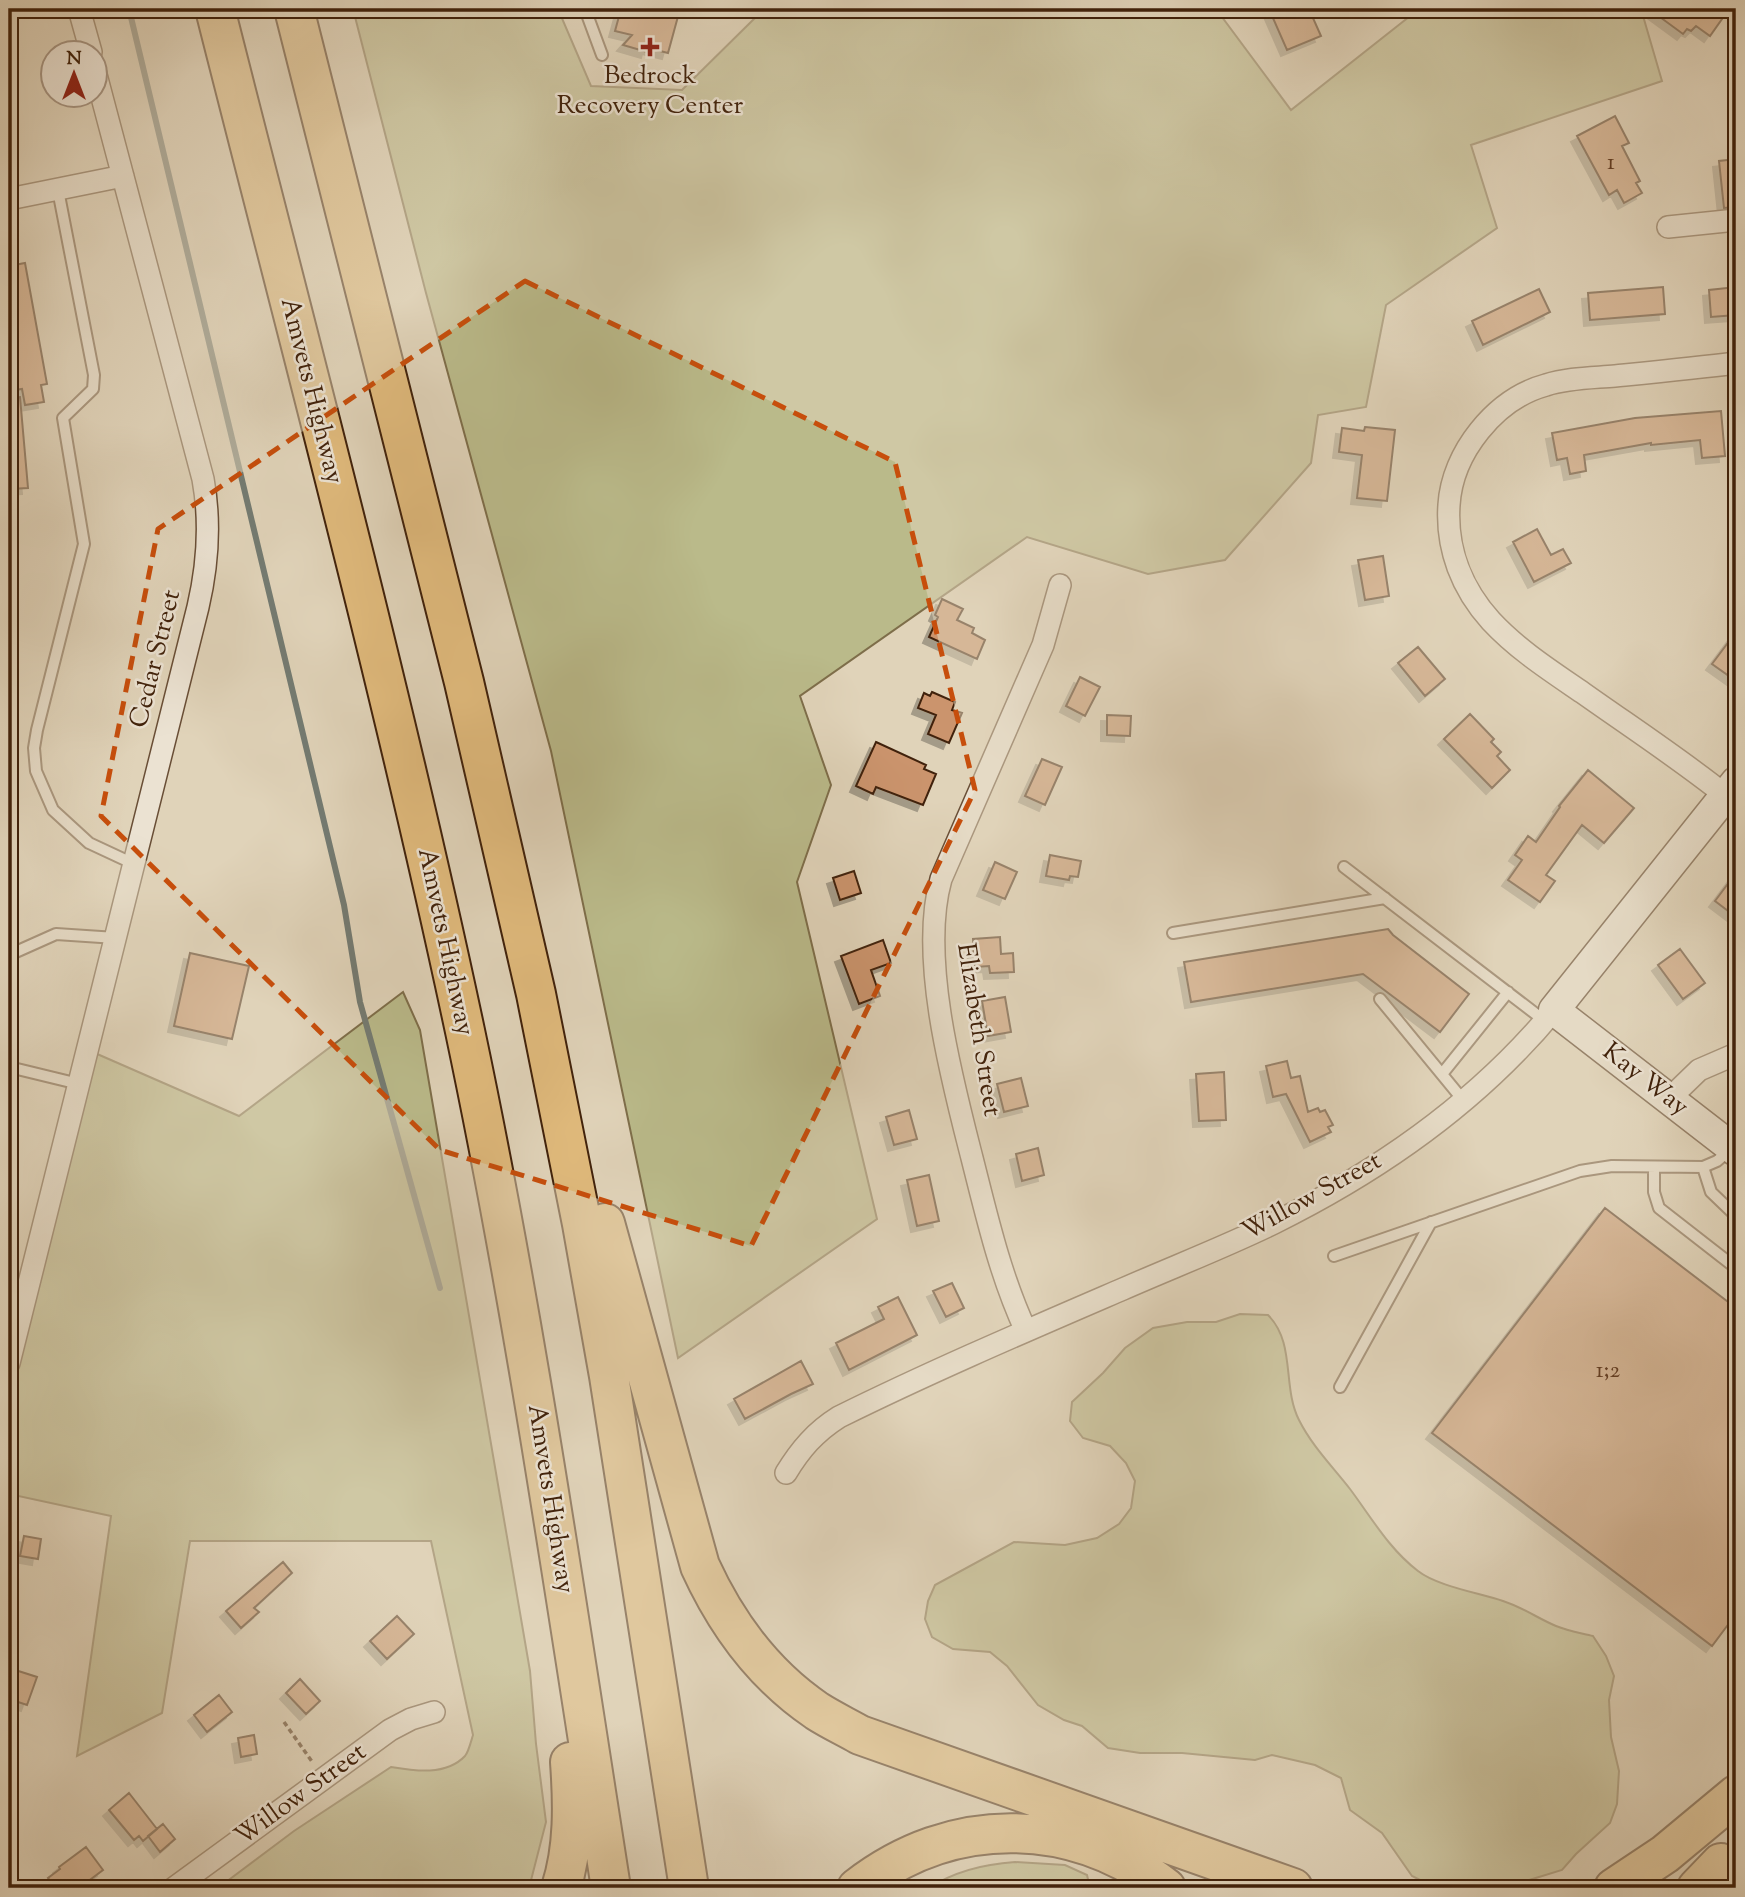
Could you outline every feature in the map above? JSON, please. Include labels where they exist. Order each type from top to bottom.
[{"type":"highway","name":"Amvets Highway","points":[[215,9],[422,838],[496,1181],[542,1449],[611,1888]]},
{"type":"highway","points":[[294,9],[464,682],[516,901],[598,1312],[689,1888]]},
{"type":"highway","points":[[516,901],[689,1532],[710,1587],[733,1628],[765,1667],[791,1691],[817,1711],[860,1735],[1293,1888]]},
{"type":"highway","points":[[542,1449],[571,1768],[570,1847],[561,1888]]},
{"type":"highway","points":[[1614,1888],[1658,1860],[1736,1795]]},
{"type":"highway","points":[[857,1888],[875,1874],[908,1856],[943,1843],[976,1835],[1027,1832],[1093,1846],[1127,1862],[1166,1888]]},
{"type":"street","points":[[79,9],[87,38]]},
{"type":"street","name":"Cedar Street","points":[[9,1363],[202,592],[208,544],[208,510],[203,480],[105,108]]},
{"type":"street","points":[[9,199],[123,176]]},
{"type":"street","points":[[1668,227],[1736,220]]},
{"type":"street","points":[[1731,788],[1699,774],[1533,659],[1493,622],[1471,597],[1458,570],[1450,544],[1448,516],[1451,486],[1461,457],[1488,422],[1521,395],[1558,382],[1736,363]]},
{"type":"street","name":"Elizabeth Street","points":[[1026,1331],[1000,1269],[956,1093],[938,990],[934,913],[945,867],[1043,645],[1060,584]]},
{"type":"street","name":"Willow Street","points":[[786,1473],[815,1434],[839,1417],[1026,1331],[1252,1233],[1304,1207],[1378,1163],[1502,1068],[1549,1015],[1731,788]]},
{"type":"street","name":"Kay Way","points":[[1549,1015],[1669,1099],[1734,1149]]},
{"type":"street","points":[[1669,1099],[1699,1070],[1736,1054]]},
{"type":"street","name":"Willow Street","points":[[174,1888],[401,1724],[434,1712]]},
{"type":"street","points":[[1646,1888],[1736,1801]]},
{"type":"lane","points":[[585,9],[602,55]]},
{"type":"lane","points":[[58,190],[94,375],[93,389],[63,418],[84,544],[37,730],[34,748],[36,771],[53,810],[89,843],[134,864]]},
{"type":"lane","points":[[1344,867],[1508,992],[1549,1015]]},
{"type":"lane","points":[[1173,933],[1385,898]]},
{"type":"lane","points":[[9,954],[56,934],[116,938]]},
{"type":"lane","points":[[1442,1074],[1508,992]]},
{"type":"lane","points":[[1380,999],[1463,1100]]},
{"type":"lane","points":[[9,1084],[11,1067],[79,1084]]},
{"type":"lane","points":[[1334,1256],[1580,1171],[1612,1166],[1703,1167],[1734,1149]]},
{"type":"lane","points":[[1654,1167],[1654,1192],[1659,1208],[1736,1268]]},
{"type":"lane","points":[[1703,1167],[1711,1192],[1736,1216]]},
{"type":"lane","points":[[1340,1387],[1432,1222]]},
{"type":"path","points":[[284,1722],[324,1779]]},
{"type":"highlighted area","points":[[525,281],[895,462],[975,790],[751,1246],[440,1150],[101,816],[158,529]]},
{"type":"green space","points":[[353,9],[558,9],[591,86],[682,90],[764,9],[1216,9],[1291,110],[1419,9],[1641,9],[1662,81],[1471,145],[1497,228],[1386,305],[1366,407],[1318,415],[1311,463],[1225,560],[1148,574],[1027,537],[800,696],[831,785],[797,882],[877,1219],[678,1358],[551,751],[426,293]]},
{"type":"green space","points":[[403,992],[420,1030],[530,1671],[546,1822],[529,1888],[218,1888],[294,1831],[391,1767],[420,1771],[440,1769],[449,1767],[465,1756],[473,1735],[431,1541],[190,1541],[162,1713],[77,1756],[111,1516],[9,1494],[9,1283],[35,1263],[88,1050],[239,1116]]},
{"type":"green space","points":[[1240,1314],[1268,1315],[1277,1326],[1286,1352],[1291,1394],[1299,1420],[1316,1447],[1398,1553],[1418,1571],[1436,1581],[1503,1601],[1556,1626],[1593,1636],[1606,1656],[1614,1676],[1609,1700],[1611,1737],[1619,1771],[1617,1804],[1610,1823],[1562,1870],[1513,1885],[1436,1888],[1412,1876],[1382,1833],[1350,1810],[1341,1778],[1315,1765],[1272,1755],[1255,1760],[1182,1753],[1140,1753],[1108,1748],[1082,1726],[1064,1720],[1038,1705],[1007,1666],[990,1652],[953,1649],[932,1637],[925,1619],[928,1601],[935,1585],[1014,1542],[1065,1545],[1097,1538],[1119,1524],[1131,1508],[1135,1481],[1126,1463],[1110,1446],[1083,1438],[1070,1421],[1072,1402],[1125,1348],[1153,1328],[1187,1322],[1216,1322]]},
{"type":"green space","points":[[1015,1862],[1065,1865],[1087,1875],[1090,1888],[929,1888],[970,1869]]},
{"type":"building","points":[[621,9],[680,9],[668,53],[648,48],[647,52],[623,45],[632,35],[615,31]]},
{"type":"building","points":[[1269,9],[1309,9],[1321,36],[1287,50]]},
{"type":"building","points":[[1649,9],[1729,9],[1710,36],[1696,26],[1691,31],[1687,29],[1683,34]]},
{"type":"building","points":[[1615,116],[1629,143],[1622,146],[1640,181],[1636,183],[1642,193],[1624,203],[1617,190],[1609,195],[1577,136]]},
{"type":"building","points":[[1736,159],[1736,207],[1724,208],[1719,161]]},
{"type":"building","points":[[25,263],[47,384],[41,385],[44,402],[25,405],[22,389],[9,391],[9,266]]},
{"type":"building","points":[[1663,287],[1665,314],[1590,320],[1588,293]]},
{"type":"building","points":[[1736,287],[1736,315],[1711,317],[1709,290]]},
{"type":"building","points":[[1539,289],[1550,312],[1483,345],[1472,321]]},
{"type":"building","points":[[20,397],[28,488],[10,489],[9,398]]},
{"type":"building","points":[[1721,411],[1725,456],[1702,458],[1700,440],[1651,443],[1584,455],[1586,471],[1570,474],[1567,458],[1557,460],[1552,433],[1635,418]]},
{"type":"building","points":[[1365,427],[1395,430],[1387,501],[1357,498],[1362,455],[1339,452],[1342,428],[1364,431]]},
{"type":"building","points":[[1537,529],[1551,555],[1563,549],[1571,563],[1534,582],[1513,542]]},
{"type":"building","points":[[1383,556],[1389,596],[1365,600],[1358,560]]},
{"type":"building","points":[[942,599],[963,609],[957,620],[974,628],[972,633],[985,640],[977,659],[929,637]]},
{"type":"building","points":[[1736,632],[1736,681],[1712,664]]},
{"type":"building","points":[[1418,647],[1445,679],[1425,696],[1398,663]]},
{"type":"building","points":[[1080,677],[1100,687],[1085,716],[1066,706]]},
{"type":"building","points":[[932,692],[955,702],[952,710],[962,713],[949,743],[928,734],[936,715],[918,708],[924,693],[930,696]]},
{"type":"building","points":[[1470,714],[1494,739],[1491,742],[1501,752],[1497,756],[1510,770],[1492,788],[1444,739]]},
{"type":"building","points":[[1107,715],[1131,716],[1130,736],[1107,735]]},
{"type":"building","points":[[876,742],[926,765],[924,769],[936,774],[923,805],[876,787],[873,794],[856,786]]},
{"type":"building","points":[[1042,759],[1062,767],[1045,805],[1025,796]]},
{"type":"building","points":[[1588,770],[1634,808],[1604,843],[1582,825],[1546,875],[1555,881],[1540,902],[1508,880],[1522,860],[1515,855],[1528,836],[1536,842],[1559,806]]},
{"type":"building","points":[[1050,855],[1081,861],[1078,877],[1070,876],[1069,880],[1046,876]]},
{"type":"building","points":[[995,862],[1017,872],[1005,899],[983,890]]},
{"type":"building","points":[[854,871],[861,893],[840,900],[833,878]]},
{"type":"building","points":[[1736,873],[1736,917],[1715,901]]},
{"type":"building","points":[[1388,929],[1469,994],[1440,1032],[1363,974],[1191,1002],[1184,962]]},
{"type":"building","points":[[1000,937],[1001,954],[1013,953],[1014,972],[990,973],[989,966],[975,967],[973,939]]},
{"type":"building","points":[[883,940],[891,963],[871,970],[880,996],[859,1004],[841,956]]},
{"type":"building","points":[[1680,949],[1705,983],[1683,999],[1658,965]]},
{"type":"building","points":[[190,953],[249,966],[232,1039],[174,1026]]},
{"type":"building","points":[[1005,997],[1011,1032],[988,1036],[982,1001]]},
{"type":"building","points":[[1287,1061],[1291,1078],[1300,1076],[1308,1112],[1318,1108],[1320,1112],[1325,1110],[1333,1125],[1328,1127],[1331,1132],[1310,1142],[1286,1094],[1273,1097],[1266,1066]]},
{"type":"building","points":[[1224,1072],[1226,1120],[1199,1121],[1196,1074]]},
{"type":"building","points":[[1021,1078],[1028,1106],[1004,1112],[997,1084]]},
{"type":"building","points":[[909,1110],[917,1139],[894,1145],[886,1117]]},
{"type":"building","points":[[1038,1148],[1044,1175],[1022,1181],[1016,1154]]},
{"type":"building","points":[[929,1175],[939,1221],[917,1226],[907,1180]]},
{"type":"building","points":[[1605,1208],[1736,1308],[1736,1614],[1712,1646],[1432,1433]]},
{"type":"building","points":[[952,1283],[964,1308],[946,1317],[933,1291]]},
{"type":"building","points":[[898,1297],[917,1335],[849,1370],[836,1343],[884,1319],[878,1307]]},
{"type":"building","points":[[801,1361],[813,1384],[745,1419],[734,1399]]},
{"type":"building","points":[[24,1536],[41,1539],[38,1559],[20,1556]]},
{"type":"building","points":[[283,1562],[292,1573],[254,1608],[259,1612],[241,1628],[226,1611]]},
{"type":"building","points":[[397,1616],[414,1634],[387,1659],[370,1641]]},
{"type":"building","points":[[9,1668],[37,1677],[27,1705],[9,1699]]},
{"type":"building","points":[[300,1679],[320,1701],[306,1714],[286,1693]]},
{"type":"building","points":[[219,1695],[232,1712],[207,1732],[194,1715]]},
{"type":"building","points":[[254,1735],[257,1754],[241,1757],[238,1738]]},
{"type":"building","points":[[129,1793],[157,1829],[143,1841],[139,1836],[134,1840],[109,1810]]},
{"type":"building","points":[[163,1824],[175,1839],[160,1852],[148,1836]]},
{"type":"building","points":[[86,1847],[103,1870],[79,1888],[56,1888],[48,1878]]},
{"type":"waterway","points":[[129,9],[344,905],[360,1002],[440,1288]]},
{"type":"place","name":"Bedrock Recovery Center","points":[[650,47]]}]
